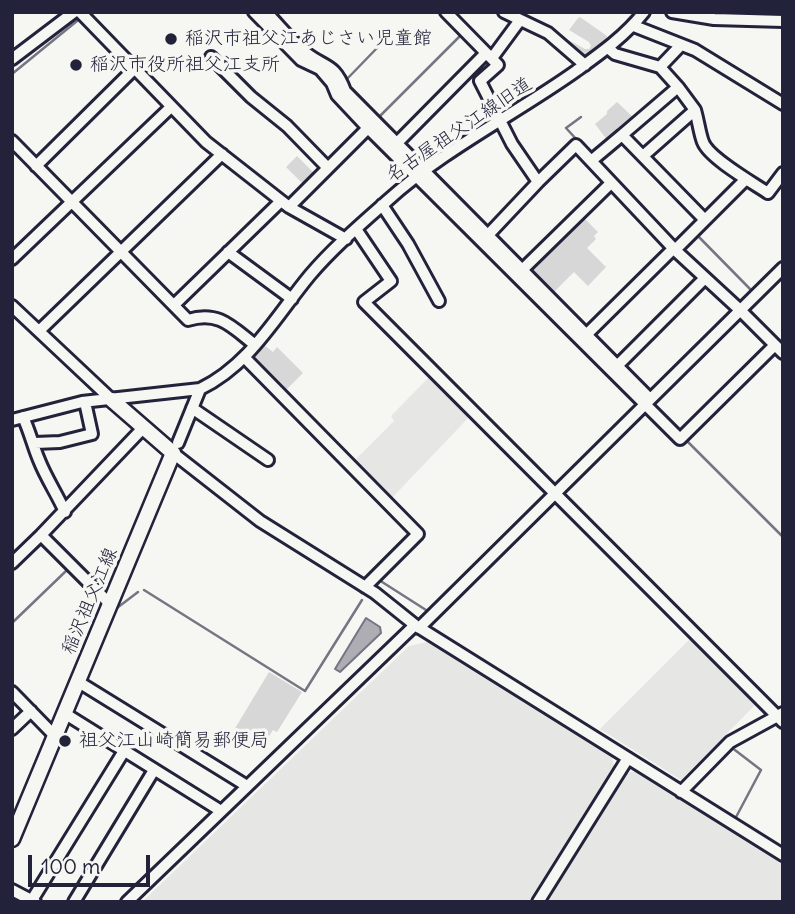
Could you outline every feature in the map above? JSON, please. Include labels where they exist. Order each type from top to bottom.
[{"type":"main road","points":[[112,400],[175,448]]},
{"type":"main road","name":"稲沢祖父江線","points":[[12,839],[175,448]]},
{"type":"street","points":[[12,60],[74,12]]},
{"type":"street","points":[[80,12],[206,142],[285,204],[346,239]]},
{"type":"street","points":[[254,12],[301,60],[320,69],[332,83],[337,96],[368,128],[488,235],[519,272]]},
{"type":"street","points":[[265,12],[307,54],[329,65],[345,91],[397,143],[420,174],[647,401]]},
{"type":"street","points":[[446,12],[498,65],[480,81],[500,122],[538,182]]},
{"type":"street","points":[[504,12],[548,33],[585,65]]},
{"type":"street","name":"名古屋祖父江線旧道","points":[[18,419],[85,402],[200,389],[223,376],[255,345],[310,275],[382,205],[420,174],[585,65],[634,26],[644,12]]},
{"type":"street","points":[[672,12],[714,19],[783,22]]},
{"type":"street","points":[[397,143],[489,56],[520,20]]},
{"type":"street","points":[[634,26],[708,57],[783,104]]},
{"type":"street","points":[[660,67],[681,45]]},
{"type":"street","points":[[608,48],[615,54],[660,67],[695,110],[703,142],[711,152],[746,179],[768,193],[783,173]]},
{"type":"street","points":[[211,57],[251,97],[287,125],[328,168]]},
{"type":"street","points":[[36,166],[134,69]]},
{"type":"street","points":[[591,161],[678,87]]},
{"type":"street","points":[[12,259],[171,107]]},
{"type":"street","points":[[643,156],[695,110]]},
{"type":"street","points":[[174,305],[228,252],[328,168],[368,128]]},
{"type":"street","points":[[622,135],[704,219]]},
{"type":"street","points":[[12,141],[188,320],[200,316],[218,318],[255,345]]},
{"type":"street","points":[[488,235],[576,145],[674,249],[780,349],[680,439],[617,366],[584,338]]},
{"type":"street","points":[[39,331],[222,154]]},
{"type":"street","points":[[584,338],[746,179]]},
{"type":"street","points":[[519,272],[611,183]]},
{"type":"street","points":[[382,205],[408,244],[439,301]]},
{"type":"street","points":[[356,229],[391,281],[365,302],[781,718],[730,742],[681,792]]},
{"type":"street","points":[[228,252],[292,299]]},
{"type":"street","points":[[127,902],[555,493],[783,268]]},
{"type":"street","points":[[617,366],[705,278]]},
{"type":"street","points":[[12,306],[112,400]]},
{"type":"street","points":[[244,357],[418,534],[365,587]]},
{"type":"street","points":[[200,389],[175,448],[260,521],[365,587],[417,626],[783,855]]},
{"type":"street","points":[[35,443],[60,443],[92,434],[85,402]]},
{"type":"street","points":[[192,408],[268,460]]},
{"type":"street","points":[[18,419],[35,443],[40,464],[55,488],[65,512]]},
{"type":"street","points":[[12,564],[144,427]]},
{"type":"street","points":[[41,535],[110,604]]},
{"type":"street","points":[[78,681],[247,786]]},
{"type":"street","points":[[12,692],[54,735]]},
{"type":"street","points":[[12,729],[31,711]]},
{"type":"street","points":[[64,713],[221,811]]},
{"type":"street","points":[[12,890],[34,901],[124,751]]},
{"type":"street","points":[[538,902],[628,758]]},
{"type":"street","points":[[74,902],[154,770]]},
{"type":"shaded area","points":[[524,18],[585,49],[591,46],[589,42],[569,30],[578,18],[607,36],[603,45],[584,59]]},
{"type":"shaded area","points":[[617,102],[634,118],[608,141],[595,124]]},
{"type":"shaded area","points":[[297,156],[317,176],[306,187],[286,167]]},
{"type":"shaded area","points":[[581,215],[598,232],[594,236],[596,239],[587,248],[606,267],[588,286],[574,272],[551,295],[525,269]]},
{"type":"shaded area","points":[[264,345],[273,352],[277,347],[303,373],[283,393],[253,359]]},
{"type":"shaded area","points":[[432,374],[472,414],[389,501],[351,464],[394,421],[391,416]]},
{"type":"shaded area","points":[[366,618],[380,627],[381,633],[340,672],[335,669]]},
{"type":"shaded area","points":[[692,637],[757,703],[681,780],[600,729]]},
{"type":"shaded area","points":[[432,641],[611,754],[614,766],[528,902],[142,902],[409,646]]},
{"type":"shaded area","points":[[269,672],[302,692],[277,732],[273,730],[262,747],[234,730]]},
{"type":"shaded area","points":[[638,771],[783,861],[783,902],[546,902],[627,773]]},
{"type":"waterway","points":[[12,74],[77,21]]},
{"type":"waterway","points":[[378,118],[462,34]]},
{"type":"waterway","points":[[346,80],[378,47]]},
{"type":"waterway","points":[[578,141],[566,128],[581,117]]},
{"type":"waterway","points":[[695,233],[752,291]]},
{"type":"waterway","points":[[684,438],[783,537]]},
{"type":"waterway","points":[[12,623],[66,571]]},
{"type":"waterway","points":[[379,580],[426,610]]},
{"type":"waterway","points":[[144,590],[305,691],[362,600]]},
{"type":"waterway","points":[[113,611],[138,592]]},
{"type":"waterway","points":[[429,627],[656,769]]},
{"type":"waterway","points":[[673,779],[681,784],[724,740],[725,742]]},
{"type":"waterway","points":[[731,747],[761,770],[735,819]]},
{"type":"place","name":"稲沢市祖父江あじさい児童館","points":[[171,39]]},
{"type":"place","name":"稲沢市役所祖父江支所","points":[[76,65]]},
{"type":"place","name":"祖父江山崎簡易郵便局","points":[[65,741]]}]
